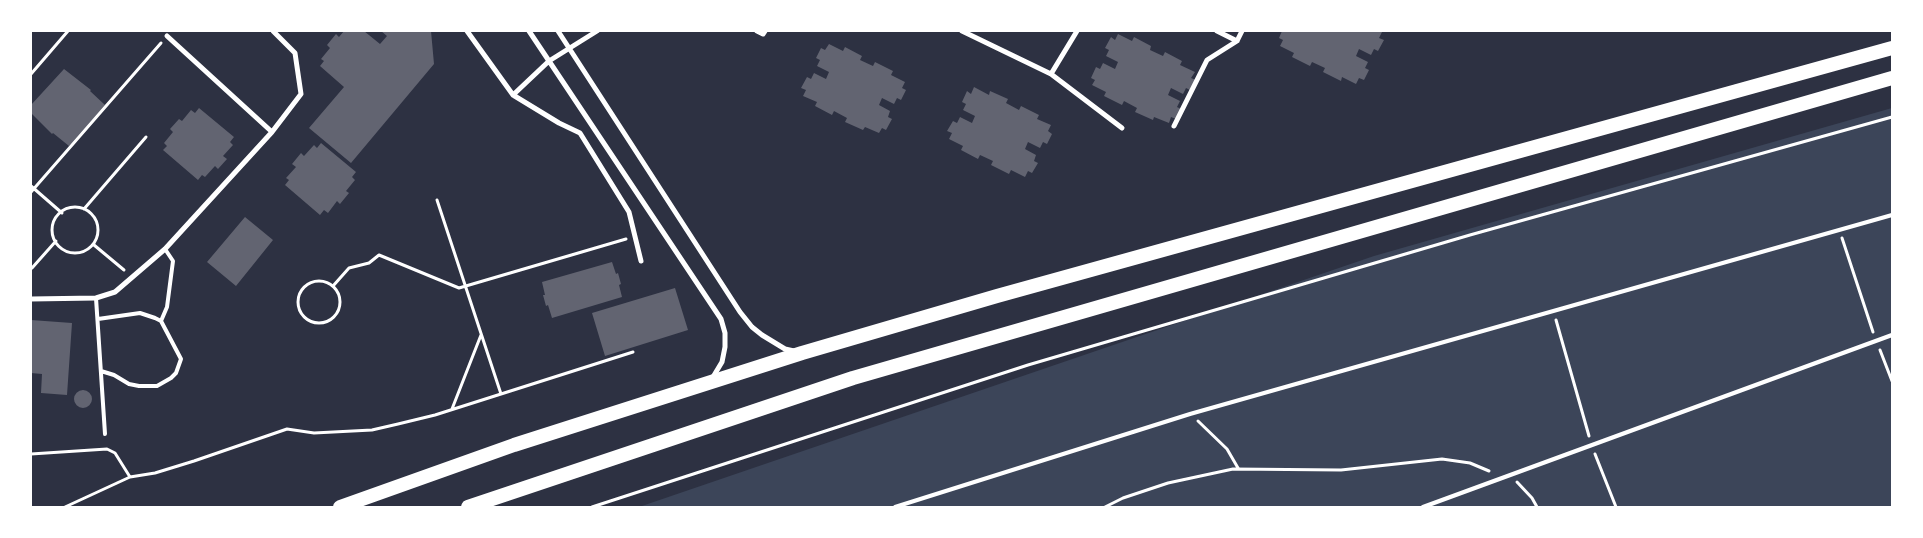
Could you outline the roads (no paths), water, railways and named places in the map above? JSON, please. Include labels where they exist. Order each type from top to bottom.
[{"type":"highway","points":[[340,507],[514,445],[802,353],[997,296],[1892,48]]},
{"type":"highway","points":[[468,507],[853,378],[1892,78]]},
{"type":"street","points":[[31,299],[96,298],[115,292],[164,249],[272,132],[301,94],[295,53],[273,31]]},
{"type":"street","points":[[467,31],[513,95],[559,123],[580,133],[629,212],[641,262]]},
{"type":"street","points":[[530,31],[721,320],[725,333],[725,347],[722,362],[710,382]]},
{"type":"street","points":[[558,31],[752,327],[785,349],[802,353]]},
{"type":"street","points":[[513,95],[549,61],[597,31]]},
{"type":"street","points":[[757,31],[763,34],[765,31]]},
{"type":"street","points":[[962,31],[1050,74],[1122,128]]},
{"type":"street","points":[[1050,74],[1077,31]]},
{"type":"street","points":[[1217,31],[1237,41]]},
{"type":"street","points":[[1174,126],[1207,60],[1237,41],[1242,31]]},
{"type":"street","points":[[167,36],[272,132]]},
{"type":"street","points":[[1423,507],[1892,336]]},
{"type":"lane","points":[[895,507],[1190,414],[1892,216]]},
{"type":"lane","points":[[161,321],[168,307],[173,260],[164,249]]},
{"type":"lane","points":[[96,298],[105,434]]},
{"type":"lane","points":[[98,319],[140,313],[149,315],[161,321],[181,359],[172,378],[157,386],[129,384],[114,375],[101,371]]}]
